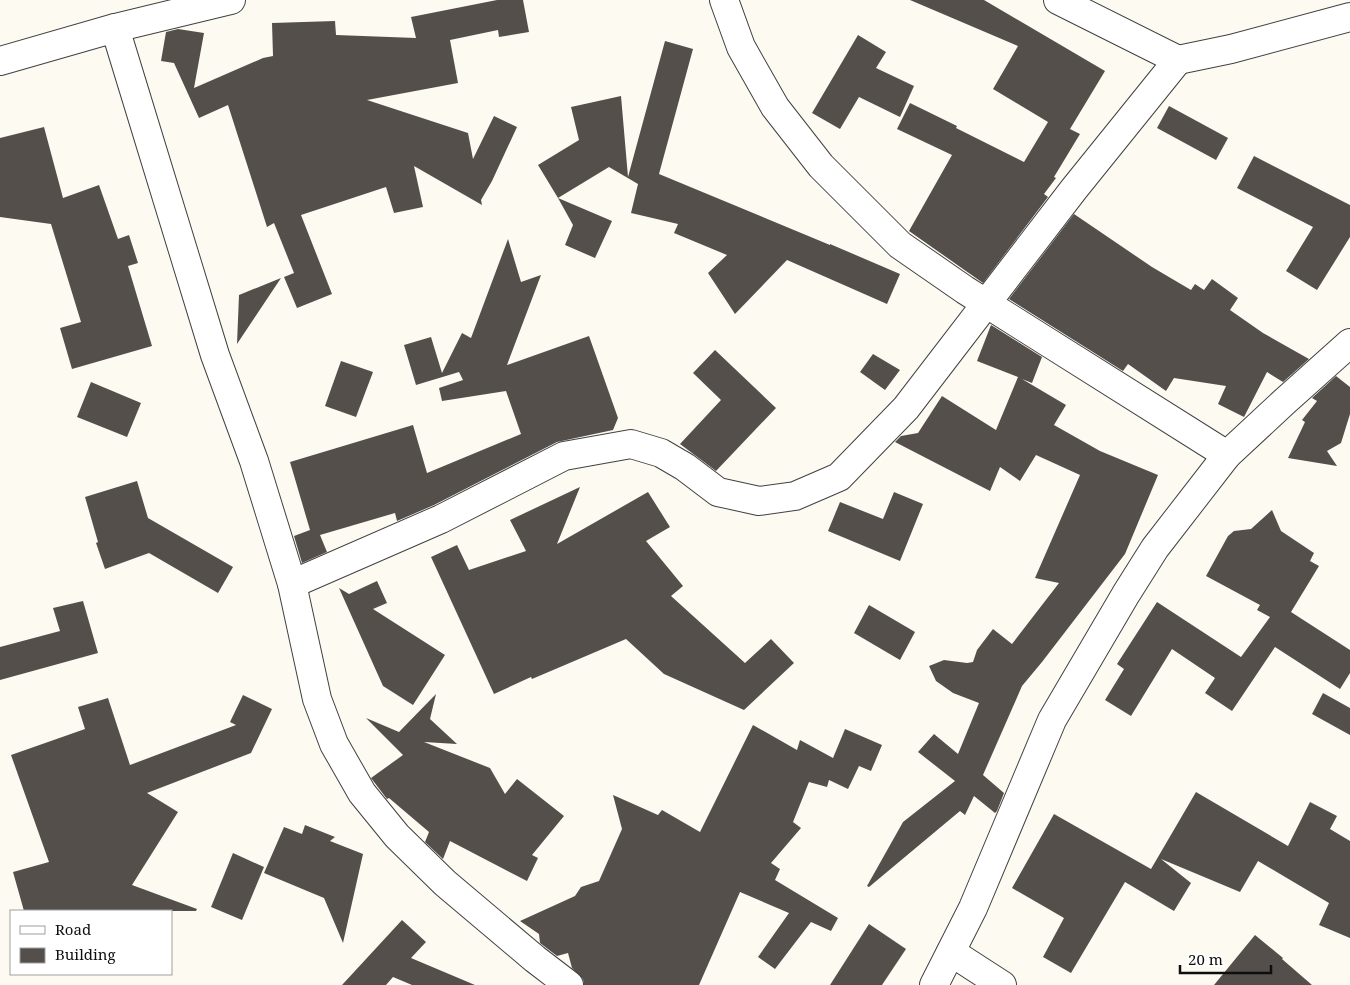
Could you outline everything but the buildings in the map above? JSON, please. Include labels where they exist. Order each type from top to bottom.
[{"type":"street","points":[[0,61],[115,28],[231,0]]},
{"type":"street","points":[[724,0],[741,47],[775,107],[821,166],[900,245],[986,304],[1227,455]]},
{"type":"street","points":[[1058,0],[1178,60],[1231,49],[1350,17]]},
{"type":"street","points":[[115,28],[215,355],[254,461],[292,584],[317,699],[334,744],[362,794],[397,836],[445,884],[569,985]]},
{"type":"street","points":[[292,584],[441,519],[564,456],[631,444],[661,453],[685,467],[718,492],[759,502],[795,496],[839,477],[906,408],[1074,189],[1178,60]]},
{"type":"street","points":[[934,985],[973,908],[1052,720],[1155,548],[1227,455],[1350,343]]},
{"type":"street","points":[[951,952],[1002,985]]}]
